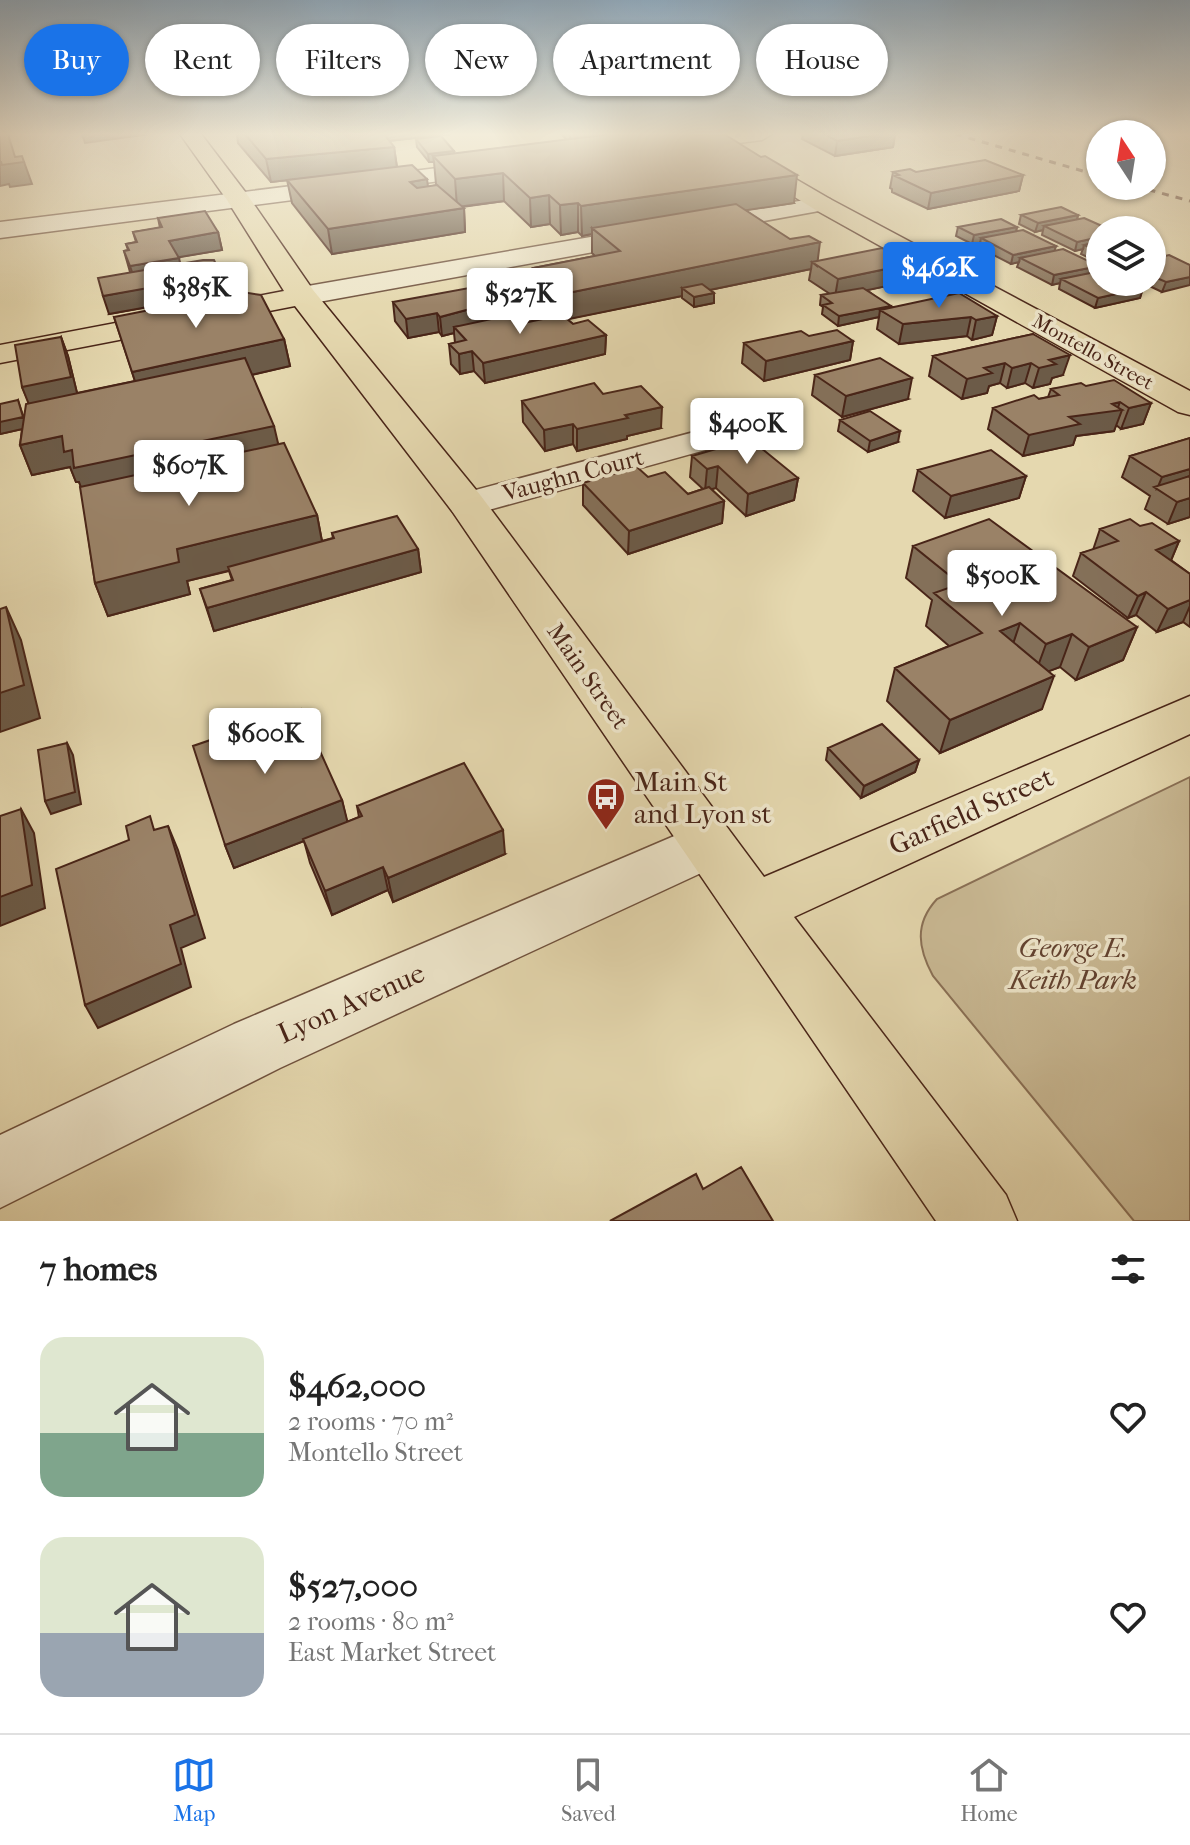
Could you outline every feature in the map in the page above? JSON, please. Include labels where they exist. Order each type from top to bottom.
[{"type":"main road","name":"Main Street","points":[[233,191],[302,296],[467,504],[707,845],[980,1221]]},
{"type":"main road","name":"Montello Street","points":[[800,191],[1190,405]]},
{"type":"main road","points":[[0,354],[302,296]]},
{"type":"main road","name":"Garfield Street","points":[[753,908],[1190,714]]},
{"type":"street","points":[[0,230],[297,191]]},
{"type":"street","points":[[302,296],[822,204]]},
{"type":"street","name":"Vaughn Court","points":[[467,504],[773,421]]},
{"type":"street","name":"Lyon Avenue","points":[[0,1172],[271,1039],[707,845]]},
{"type":"green space","name":"George E. Keith Park","points":[[1190,777],[1190,1221],[1134,1221],[933,976],[924,956],[922,927],[937,899]]},
{"type":"building","points":[[296,191],[444,191],[464,208],[328,229]]},
{"type":"building","points":[[522,191],[686,191],[581,206],[578,203],[560,205],[549,195],[530,198]]},
{"type":"building","points":[[736,204],[790,239],[809,236],[820,242],[563,294],[533,268],[620,251],[592,228]]},
{"type":"building","points":[[1061,207],[1078,215],[1038,223],[1021,215]]},
{"type":"building","points":[[205,211],[218,232],[169,241],[179,258],[130,266],[124,251],[129,250],[126,244],[137,242],[133,232],[162,227],[158,218]]},
{"type":"building","points":[[1084,218],[1086,240],[1077,242],[1044,226]]},
{"type":"building","points":[[1001,219],[1017,227],[974,235],[958,227]]},
{"type":"building","points":[[1023,230],[1056,246],[1013,255],[981,238]]},
{"type":"building","points":[[882,248],[910,264],[838,279],[812,262]]},
{"type":"building","points":[[1063,249],[1086,260],[1086,269],[1054,275],[1020,258]]},
{"type":"building","points":[[1166,256],[1190,265],[1190,277],[1166,282]]},
{"type":"building","points":[[214,260],[220,273],[103,296],[98,278]]},
{"type":"building","points":[[1086,274],[1086,292],[1061,279]]},
{"type":"building","points":[[702,284],[714,293],[694,297],[682,288]]},
{"type":"building","points":[[469,288],[485,305],[440,317],[437,313],[406,319],[393,302]]},
{"type":"building","points":[[863,288],[891,306],[839,316],[823,305],[832,303],[821,295]]},
{"type":"building","points":[[242,292],[261,295],[284,339],[132,372],[114,317]]},
{"type":"building","points":[[959,293],[997,316],[903,324],[880,310]]},
{"type":"building","points":[[515,314],[524,323],[562,315],[573,324],[588,320],[606,335],[483,363],[472,351],[459,354],[449,344],[466,340],[454,327]]},
{"type":"building","points":[[837,330],[853,341],[766,361],[744,343],[801,331],[809,336]]},
{"type":"building","points":[[1033,334],[1070,355],[1049,360],[1056,364],[1039,368],[1031,363],[1012,368],[1005,363],[984,368],[992,373],[967,379],[933,356]]},
{"type":"building","points":[[61,337],[71,377],[22,387],[15,345]]},
{"type":"building","points":[[245,358],[274,426],[74,468],[72,450],[64,452],[62,436],[20,445],[26,404]]},
{"type":"building","points":[[880,358],[912,378],[846,396],[815,375]]},
{"type":"building","points":[[1114,380],[1151,403],[1129,408],[1120,402],[1112,404],[1122,410],[1069,417],[1080,424],[1029,435],[993,408],[1034,395],[1039,399],[1059,395],[1051,389]]},
{"type":"building","points":[[594,383],[603,394],[641,386],[662,407],[577,429],[573,424],[544,430],[522,401]]},
{"type":"building","points":[[18,400],[23,417],[0,422],[0,404]]},
{"type":"building","points":[[870,411],[900,431],[870,441],[840,420]]},
{"type":"building","points":[[1190,438],[1190,469],[1162,477],[1130,456]]},
{"type":"building","points":[[750,439],[798,478],[748,494],[718,466],[707,469],[692,456]]},
{"type":"building","points":[[284,443],[317,515],[177,549],[179,562],[95,583],[80,487]]},
{"type":"building","points":[[991,450],[1026,476],[951,496],[918,470]]},
{"type":"building","points":[[637,467],[648,477],[665,472],[688,494],[709,487],[724,501],[629,531],[583,483]]},
{"type":"building","points":[[1190,476],[1190,498],[1177,502],[1154,487]]},
{"type":"building","points":[[397,516],[418,549],[207,608],[200,589],[233,580],[228,567],[334,538],[332,533]]},
{"type":"building","points":[[989,519],[1137,627],[1089,647],[1072,634],[1046,644],[1020,623],[1000,631],[1054,676],[950,720],[895,668],[982,633],[934,593],[960,584],[913,546]]},
{"type":"building","points":[[1130,519],[1140,526],[1152,523],[1179,541],[1156,550],[1190,574],[1190,600],[1168,609],[1146,592],[1138,596],[1081,553],[1118,541],[1100,529]]},
{"type":"building","points":[[6,607],[24,685],[0,693],[0,609]]},
{"type":"building","points":[[301,709],[342,800],[225,845],[193,746]]},
{"type":"building","points":[[882,724],[919,760],[864,786],[828,748]]},
{"type":"building","points":[[67,743],[75,792],[45,801],[38,750]]},
{"type":"building","points":[[464,763],[503,830],[388,878],[383,867],[325,891],[303,839],[362,816],[357,806]]},
{"type":"building","points":[[21,809],[32,885],[0,897],[0,816]]},
{"type":"building","points":[[150,816],[154,830],[168,826],[195,915],[170,925],[181,964],[85,1005],[56,869],[129,840],[126,826]]},
{"type":"building","points":[[741,1167],[773,1221],[610,1221],[696,1174],[703,1189]]},
{"type":"railway","points":[[1166,194],[1190,201]]},
{"type":"place","name":"Main St and Lyon st","points":[[606,831]]}]
